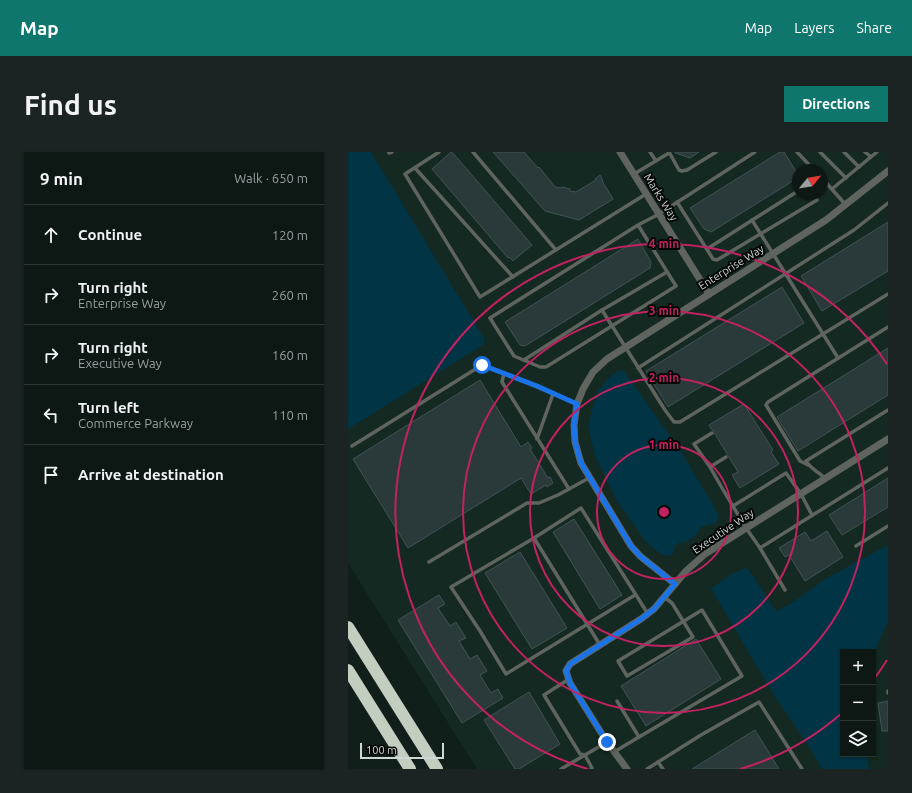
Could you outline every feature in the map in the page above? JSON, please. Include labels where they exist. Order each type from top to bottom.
[{"type":"highway","points":[[348,627],[437,769]]},
{"type":"highway","points":[[348,670],[410,769]]},
{"type":"street","name":"Marks Way","points":[[620,152],[709,294]]},
{"type":"street","name":"Enterprise Way","points":[[675,584],[640,556],[631,546],[581,463],[575,442],[574,425],[577,404],[583,389],[593,372],[607,359],[826,220],[888,170]]},
{"type":"street","name":"Executive Way","points":[[569,679],[566,671],[570,664],[648,614],[686,571],[705,554],[888,439]]},
{"type":"street","points":[[569,679],[570,683],[607,742],[627,769]]},
{"type":"lane","points":[[439,152],[405,174],[480,297],[646,194]]},
{"type":"lane","points":[[473,152],[556,250]]},
{"type":"lane","points":[[650,152],[656,160]]},
{"type":"lane","points":[[634,174],[669,152],[679,170],[682,171],[687,170],[716,152]]},
{"type":"lane","points":[[638,225],[676,286],[546,367],[540,367],[514,356],[490,318],[638,225],[659,214],[755,152]]},
{"type":"lane","points":[[797,152],[808,164]]},
{"type":"lane","points":[[820,152],[846,178]]},
{"type":"lane","points":[[844,152],[859,167]]},
{"type":"lane","points":[[865,152],[870,157]]},
{"type":"lane","points":[[832,189],[877,152]]},
{"type":"lane","points":[[415,168],[512,277]]},
{"type":"lane","points":[[828,185],[846,205]]},
{"type":"lane","points":[[707,249],[792,195]]},
{"type":"lane","points":[[677,202],[713,259],[717,260],[817,200]]},
{"type":"lane","points":[[638,368],[854,230],[888,203]]},
{"type":"lane","points":[[752,220],[838,358]]},
{"type":"lane","points":[[524,360],[602,310],[667,272]]},
{"type":"lane","points":[[602,310],[665,410],[674,422],[680,422],[888,294]]},
{"type":"lane","points":[[825,478],[818,471],[800,461],[766,405],[768,402],[888,327]]},
{"type":"lane","points":[[352,446],[482,365],[577,404]]},
{"type":"lane","points":[[504,373],[502,382],[569,489]]},
{"type":"lane","points":[[537,439],[553,394]]},
{"type":"lane","points":[[808,465],[806,461],[888,410]]},
{"type":"lane","points":[[712,433],[694,444],[785,590]]},
{"type":"lane","points":[[710,468],[726,458]]},
{"type":"lane","points":[[760,548],[888,468]]},
{"type":"lane","points":[[733,506],[786,473],[801,494],[812,515]]},
{"type":"lane","points":[[429,562],[527,503],[539,503],[558,495],[589,478]]},
{"type":"lane","points":[[635,595],[506,674],[452,587],[581,508],[648,614]]},
{"type":"lane","points":[[856,546],[888,526]]},
{"type":"lane","points":[[534,538],[600,645]]},
{"type":"lane","points":[[614,752],[742,676],[702,610],[683,622],[618,661],[627,676],[693,637],[683,622],[672,603],[664,597]]},
{"type":"lane","points":[[569,679],[544,695],[580,754],[585,755],[592,768],[591,769]]},
{"type":"lane","points":[[617,701],[639,737]]},
{"type":"lane","points":[[647,769],[700,735],[759,702],[802,769]]},
{"type":"lane","points":[[561,769],[607,742]]},
{"type":"lane","points":[[658,762],[663,769]]},
{"type":"shaded area","points":[[348,152],[888,152],[888,769],[477,769],[348,563]]},
{"type":"water","points":[[348,152],[371,152],[485,340],[483,345],[348,429]]},
{"type":"water","points":[[618,371],[624,371],[682,453],[719,517],[716,523],[701,527],[695,536],[686,542],[678,543],[672,555],[666,556],[646,542],[617,501],[595,455],[588,426],[593,406],[598,391],[607,380]]},
{"type":"water","points":[[888,545],[888,622],[876,650],[840,649],[840,757],[867,757],[869,769],[822,769],[772,692],[711,588],[730,575],[745,568],[749,570],[777,611],[793,602],[827,578]]},
{"type":"building","points":[[451,152],[532,245],[513,261],[509,257],[508,258],[432,169]]},
{"type":"building","points":[[493,152],[524,152],[538,168],[539,167],[555,187],[570,189],[570,191],[576,192],[596,180],[595,179],[600,175],[613,199],[579,220],[545,211]]},
{"type":"building","points":[[675,152],[699,152],[690,158]]},
{"type":"building","points":[[780,152],[784,152],[792,165],[792,181],[711,232],[704,229],[690,208]]},
{"type":"building","points":[[888,222],[888,271],[822,311],[801,276]]},
{"type":"building","points":[[638,239],[651,262],[650,268],[525,346],[520,345],[505,322]]},
{"type":"building","points":[[782,287],[804,323],[668,407],[646,371]]},
{"type":"building","points":[[888,348],[888,395],[798,451],[777,417]]},
{"type":"building","points":[[480,380],[521,447],[528,442],[532,448],[530,449],[548,478],[550,477],[553,483],[547,487],[546,485],[531,494],[521,478],[408,548],[353,459]]},
{"type":"building","points":[[744,404],[773,450],[771,452],[779,464],[740,488],[732,475],[738,472],[715,434],[715,431],[712,430],[709,425]]},
{"type":"building","points":[[888,478],[888,507],[842,535],[829,515]]},
{"type":"building","points":[[574,519],[622,595],[600,609],[553,532]]},
{"type":"building","points":[[827,531],[843,557],[805,581],[789,555],[785,557],[779,548],[805,532],[811,541]]},
{"type":"building","points":[[520,552],[567,628],[532,649],[485,573]]},
{"type":"building","points":[[439,595],[445,604],[438,608],[450,626],[456,622],[466,638],[459,641],[470,659],[477,655],[487,671],[480,675],[491,693],[498,689],[503,698],[462,723],[398,620]]},
{"type":"building","points":[[696,639],[721,679],[646,726],[621,686]]},
{"type":"building","points":[[529,692],[560,744],[519,769],[515,769],[484,720]]},
{"type":"building","points":[[888,701],[888,731],[882,731],[878,703]]},
{"type":"building","points":[[755,730],[779,769],[692,769]]},
{"type":"route","points":[[482,365],[537,386],[577,404],[574,425],[575,442],[581,463],[631,546],[640,556],[675,584],[654,609],[641,619],[570,664],[566,671],[570,683],[607,742]]}]
